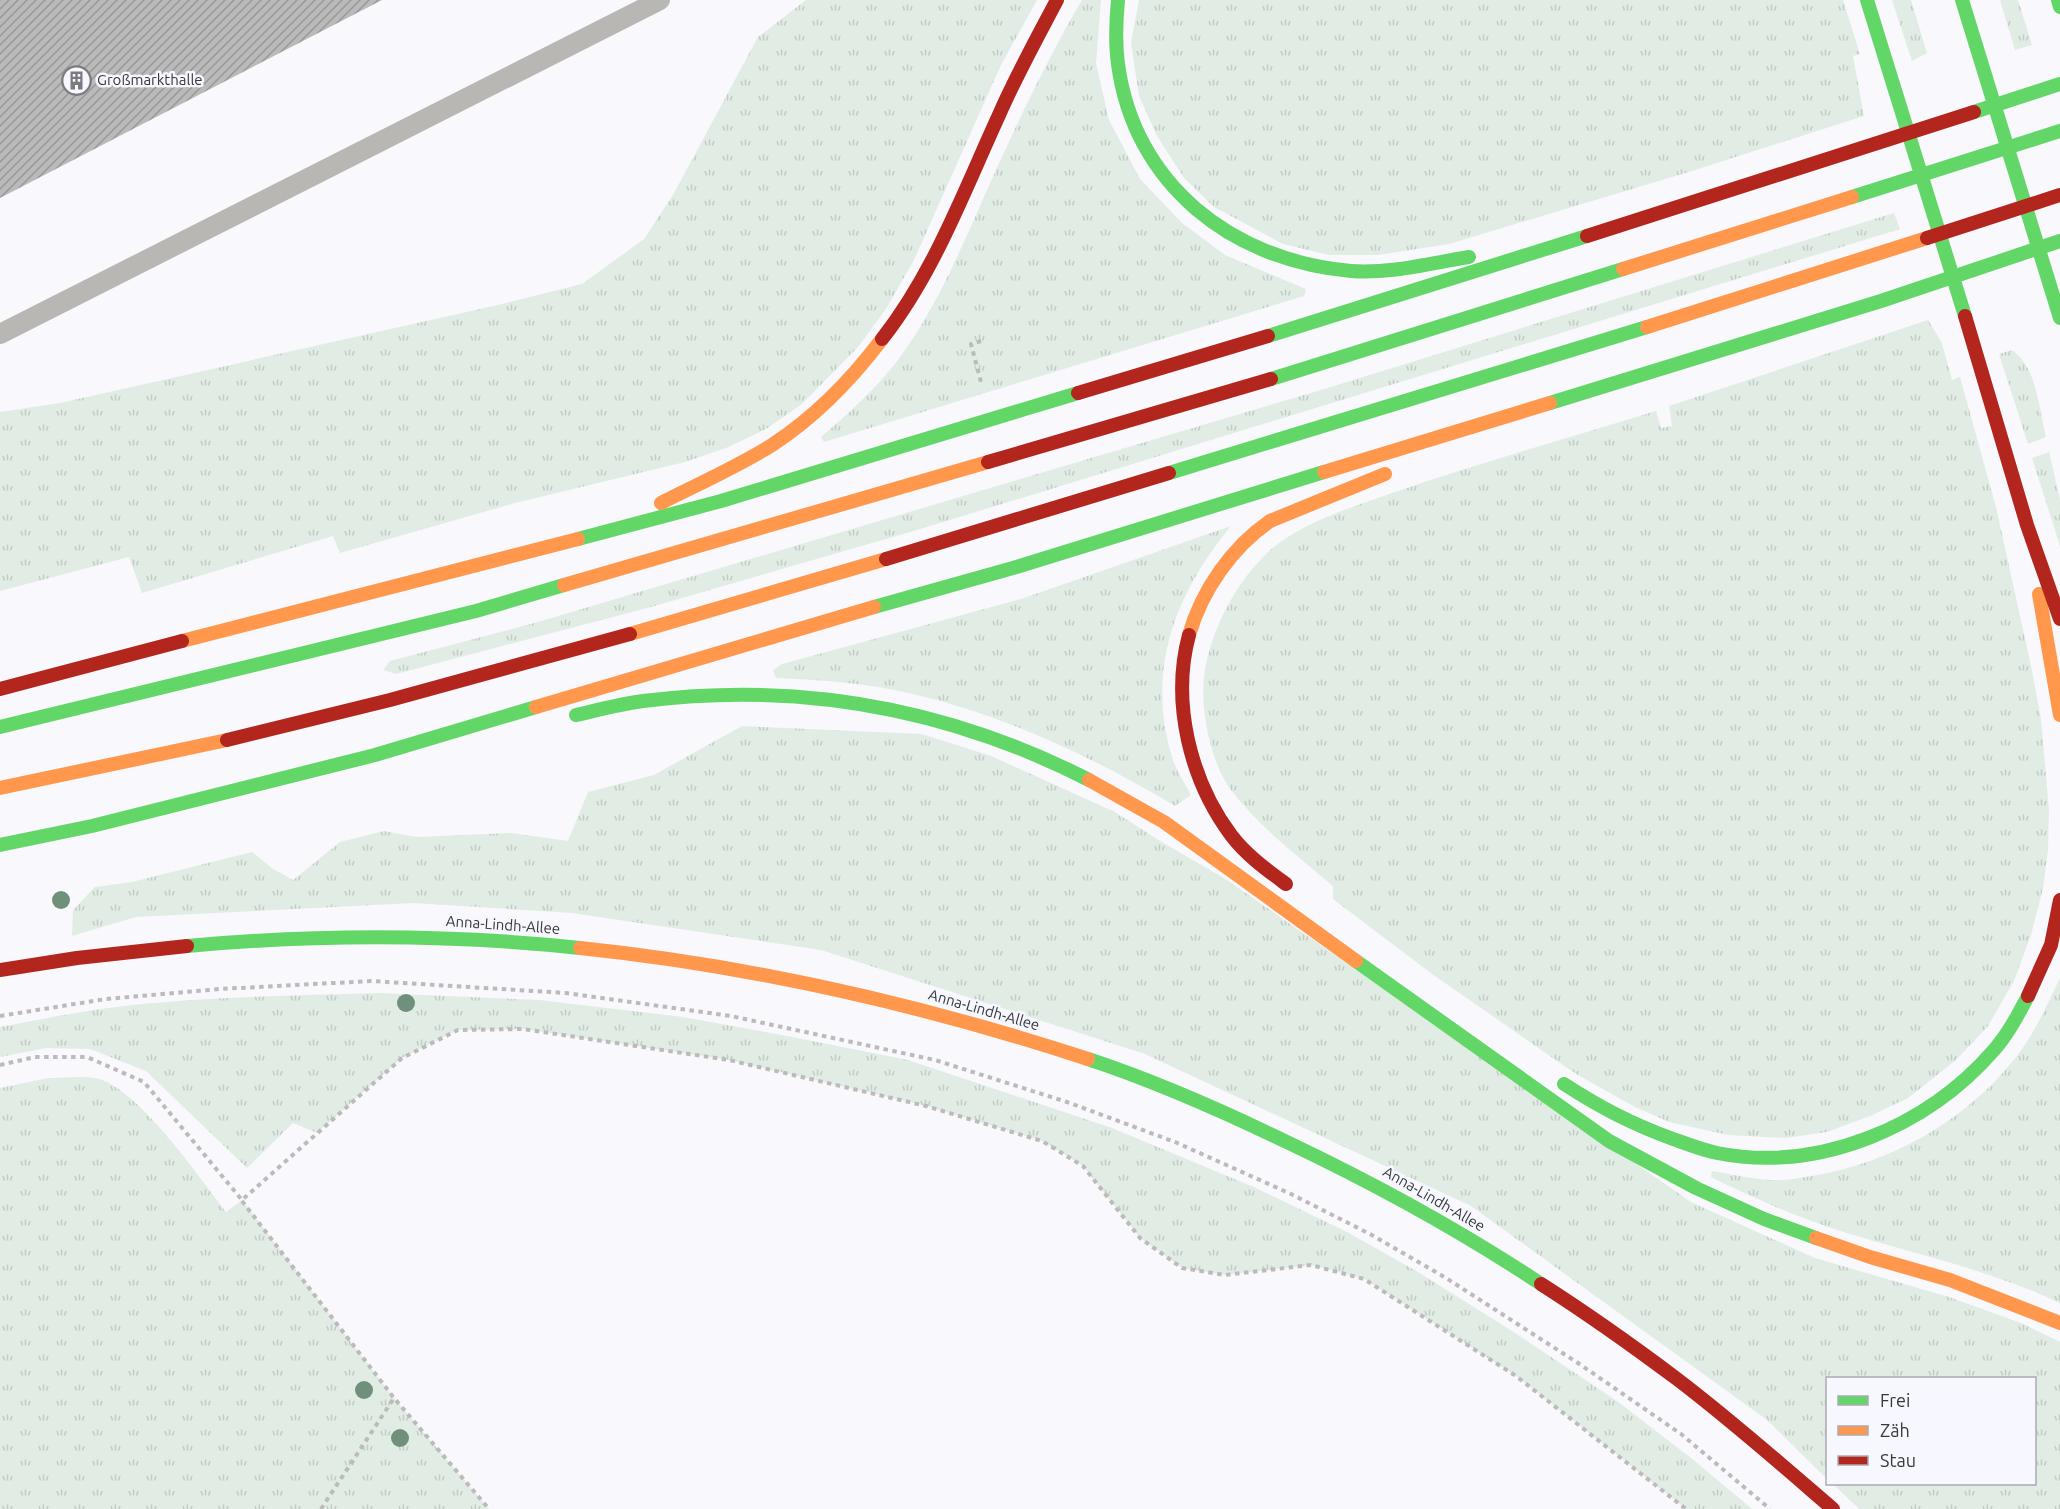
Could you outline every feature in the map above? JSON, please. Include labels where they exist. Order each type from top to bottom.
[{"type":"main road","points":[[610,530],[750,458],[784,437],[841,388],[868,358],[891,329],[930,265],[1010,91],[1057,0]]},
{"type":"main road","points":[[1119,0],[1115,20],[1116,54],[1124,96],[1135,127],[1151,157],[1191,205],[1215,225],[1246,243],[1275,254],[1339,270],[1370,270],[1569,242]]},
{"type":"main road","points":[[1867,0],[2027,525],[2060,619]]},
{"type":"main road","points":[[1962,0],[2060,318]]},
{"type":"main road","points":[[2058,0],[2060,7]]},
{"type":"main road","points":[[0,689],[468,569],[721,501],[1415,291],[2060,84]]},
{"type":"main road","points":[[0,727],[476,611],[1324,364],[2060,131]]},
{"type":"main road","points":[[0,788],[250,734],[520,666],[777,592],[1353,418],[1851,264],[2060,195]]},
{"type":"main road","points":[[0,845],[104,823],[375,755],[742,645],[1013,568],[1881,301],[2060,241]]},
{"type":"main road","points":[[1454,447],[1630,377]]},
{"type":"main road","points":[[1296,892],[1264,867],[1232,837],[1199,775],[1186,731],[1183,703],[1183,675],[1188,639],[1198,610],[1210,587],[1237,548],[1253,532],[1270,521],[1399,469]]},
{"type":"main road","points":[[2027,525],[2060,715]]},
{"type":"main road","points":[[557,719],[651,700],[748,695],[813,698],[875,705],[923,716],[967,727],[1015,745],[1056,762],[1115,792],[1164,822],[1507,1070],[1610,1141],[1696,1188],[1764,1219],[1870,1257],[1950,1280],[2060,1323]]},
{"type":"main road","points":[[375,755],[523,726]]},
{"type":"main road","points":[[1549,1074],[1597,1105],[1631,1123],[1719,1154],[1772,1157],[1803,1155],[1836,1148],[1881,1132],[1915,1115],[1973,1073],[1996,1048],[2018,1016],[2037,977],[2054,933],[2060,900]]},
{"type":"main road","name":"Anna-Lindh-Allee","points":[[0,970],[140,950],[262,940],[396,936],[486,939],[598,949],[718,965],[854,992],[1041,1044],[1152,1082],[1299,1146],[1368,1180],[1523,1270],[1646,1353],[1737,1424],[1833,1509]]},
{"type":"lane","points":[[0,334],[660,0]]},
{"type":"path","points":[[981,341],[971,344],[991,418]]},
{"type":"path","points":[[0,1016],[106,999],[220,989],[371,981],[566,993],[719,1014],[935,1060],[1067,1102],[1174,1142],[1291,1194],[1370,1234],[1446,1278],[1578,1363],[1681,1434],[1770,1509]]},
{"type":"path","points":[[242,1200],[402,1058],[458,1030],[523,1029],[729,1060],[926,1106],[1042,1141],[1083,1166],[1140,1238],[1182,1268],[1225,1275],[1311,1265],[1364,1279],[1516,1376],[1686,1509]]},
{"type":"path","points":[[0,1065],[35,1057],[87,1056],[144,1082],[242,1200],[394,1398],[489,1509]]},
{"type":"path","points":[[321,1509],[394,1398]]},
{"type":"green space","points":[[806,0],[1037,0],[1001,65],[914,260],[886,309],[858,347],[802,404],[766,429],[726,448],[685,462],[515,503],[340,553],[333,536],[142,593],[129,557],[0,591],[0,412],[60,403],[498,305],[582,284],[644,239],[673,195],[758,37]]},
{"type":"green space","points":[[1082,0],[1101,0],[1096,64],[1109,120],[1140,179],[1182,223],[1225,255],[1306,289],[1304,296],[824,442],[821,437],[863,399],[901,356],[929,312],[953,266],[1037,84]]},
{"type":"green space","points":[[1139,0],[1843,0],[1860,54],[1853,56],[1864,116],[1692,171],[1449,244],[1378,255],[1329,255],[1283,244],[1214,207],[1184,178],[1157,136],[1139,96],[1131,43]]},
{"type":"green space","points":[[1892,0],[1911,0],[1927,53],[1912,61]]},
{"type":"green space","points":[[2000,0],[2018,0],[2032,45],[2015,50]]},
{"type":"green space","points":[[1894,213],[1900,229],[1897,230],[917,530],[651,607],[396,674],[383,670],[390,661],[538,622],[1321,390]]},
{"type":"green space","points":[[1928,320],[1942,343],[1952,380],[1960,377],[1996,507],[2041,719],[2049,810],[2048,850],[2043,888],[2031,935],[2014,981],[1988,1026],[1956,1060],[1908,1098],[1870,1116],[1827,1132],[1786,1138],[1728,1135],[1669,1122],[1633,1106],[1576,1074],[1432,974],[1333,899],[1333,886],[1279,841],[1242,804],[1224,779],[1208,736],[1204,704],[1204,677],[1211,644],[1232,597],[1263,557],[1291,535],[1324,518],[1458,471],[1656,411],[1661,428],[1672,426],[1669,406]]},
{"type":"green space","points":[[2012,350],[2020,357],[2032,378],[2046,437],[2028,444],[1999,354]]},
{"type":"green space","points":[[2049,452],[2060,499],[2060,546],[2032,458]]},
{"type":"green space","points":[[1231,526],[1211,552],[1180,608],[1170,637],[1164,667],[1162,698],[1165,730],[1174,763],[1191,795],[1175,806],[1074,752],[967,709],[879,687],[776,678],[773,670],[782,664],[1024,598]]},
{"type":"green space","points":[[742,726],[922,734],[991,756],[1115,812],[1224,878],[1691,1202],[1815,1258],[1949,1297],[2021,1323],[2060,1342],[2060,1509],[1859,1509],[1834,1485],[2036,1485],[2036,1377],[1826,1377],[1826,1478],[1767,1420],[1471,1206],[1145,1054],[821,950],[572,913],[414,903],[136,917],[72,936],[73,910],[95,887],[132,882],[252,852],[273,869],[293,880],[340,842],[384,831],[416,837],[511,833],[568,841],[588,792],[654,775]]},
{"type":"green space","points":[[2060,978],[2060,1303],[1982,1273],[1812,1221],[1711,1177],[1712,1171],[1771,1180],[1812,1176],[1870,1161],[1925,1136],[1974,1101],[2016,1057],[2035,1029]]},
{"type":"green space","points":[[378,993],[539,1000],[683,1017],[787,1036],[908,1060],[1112,1128],[1256,1188],[1347,1232],[1418,1272],[1617,1401],[1752,1509],[1686,1509],[1516,1376],[1364,1279],[1311,1265],[1225,1275],[1182,1268],[1140,1238],[1083,1166],[1042,1141],[926,1106],[729,1060],[523,1029],[458,1030],[402,1058],[317,1133],[293,1123],[247,1168],[146,1071],[90,1049],[46,1048],[0,1057],[0,1027],[68,1014],[176,1001]]},
{"type":"green space","points":[[48,1078],[93,1078],[115,1087],[132,1100],[168,1137],[226,1212],[242,1200],[394,1398],[489,1509],[0,1509],[0,1088]]},
{"type":"building","name":"Großmarkthalle","points":[[0,0],[382,0],[0,198]]},
{"type":"traffic: fast","points":[[1118,0],[1117,56],[1128,107],[1145,146],[1168,180],[1196,209],[1230,233],[1267,251],[1308,264],[1366,272],[1469,257]]},
{"type":"traffic: fast","points":[[1867,0],[1965,316]]},
{"type":"traffic: fast","points":[[1962,0],[2060,318]]},
{"type":"traffic: fast","points":[[2058,0],[2060,7]]},
{"type":"traffic: fast","points":[[1974,112],[2060,84]]},
{"type":"traffic: fast","points":[[1852,197],[2060,131]]},
{"type":"traffic: fast","points":[[1268,336],[1587,236]]},
{"type":"traffic: fast","points":[[1550,403],[1881,301],[2060,241]]},
{"type":"traffic: fast","points":[[1271,379],[1623,269]]},
{"type":"traffic: fast","points":[[1169,473],[1647,327]]},
{"type":"traffic: fast","points":[[578,539],[721,501],[1078,393]]},
{"type":"traffic: fast","points":[[874,607],[1013,568],[1324,472]]},
{"type":"traffic: fast","points":[[0,727],[476,611],[564,585]]},
{"type":"traffic: fast","points":[[576,715],[634,702],[701,696],[759,695],[816,698],[872,706],[927,718],[982,734],[1036,755],[1089,780]]},
{"type":"traffic: fast","points":[[0,845],[92,826],[375,755],[536,707]]},
{"type":"traffic: fast","points":[[187,946],[286,939],[384,937],[482,940],[580,948]]},
{"type":"traffic: fast","points":[[1356,961],[1609,1141],[1696,1188],[1764,1219],[1816,1238]]},
{"type":"traffic: fast","points":[[1564,1084],[1630,1121],[1711,1152],[1755,1157],[1794,1156],[1832,1150],[1869,1138],[1904,1122],[1937,1101],[1967,1077],[1994,1050],[2017,1017],[2028,996]]},
{"type":"traffic: fast","points":[[1088,1059],[1191,1098],[1323,1160],[1449,1227],[1541,1284]]},
{"type":"traffic: slow","points":[[1623,269],[1852,197]]},
{"type":"traffic: slow","points":[[1647,327],[1927,238]]},
{"type":"traffic: slow","points":[[661,503],[745,461],[788,434],[831,397],[882,339]]},
{"type":"traffic: slow","points":[[1324,472],[1550,403]]},
{"type":"traffic: slow","points":[[564,585],[988,462]]},
{"type":"traffic: slow","points":[[1189,635],[1210,586],[1231,557],[1256,532],[1270,521],[1385,474]]},
{"type":"traffic: slow","points":[[182,641],[578,539]]},
{"type":"traffic: slow","points":[[630,634],[886,559]]},
{"type":"traffic: slow","points":[[2039,594],[2060,715]]},
{"type":"traffic: slow","points":[[536,707],[874,607]]},
{"type":"traffic: slow","points":[[0,788],[227,740]]},
{"type":"traffic: slow","points":[[1089,780],[1164,822],[1356,961]]},
{"type":"traffic: slow","points":[[580,948],[709,965],[837,990],[963,1021],[1088,1059]]},
{"type":"traffic: slow","points":[[1816,1238],[1870,1257],[1950,1280],[2060,1323]]},
{"type":"traffic: jam","points":[[882,339],[901,314],[933,259],[1012,86],[1057,0]]},
{"type":"traffic: jam","points":[[1587,236],[1974,112]]},
{"type":"traffic: jam","points":[[1927,238],[2060,195]]},
{"type":"traffic: jam","points":[[1965,316],[2027,525],[2060,619]]},
{"type":"traffic: jam","points":[[1078,393],[1268,336]]},
{"type":"traffic: jam","points":[[988,462],[1271,379]]},
{"type":"traffic: jam","points":[[886,559],[1169,473]]},
{"type":"traffic: jam","points":[[227,740],[390,700],[630,634]]},
{"type":"traffic: jam","points":[[1189,635],[1182,687],[1188,739],[1195,765],[1205,790],[1231,835],[1250,856],[1286,884]]},
{"type":"traffic: jam","points":[[0,689],[182,641]]},
{"type":"traffic: jam","points":[[2028,996],[2051,945],[2060,900]]},
{"type":"traffic: jam","points":[[0,970],[77,958],[187,946]]},
{"type":"traffic: jam","points":[[1541,1284],[1610,1330],[1677,1379],[1833,1509]]},
{"type":"place","name":"Großmarkthalle","points":[[76,80]]}]
